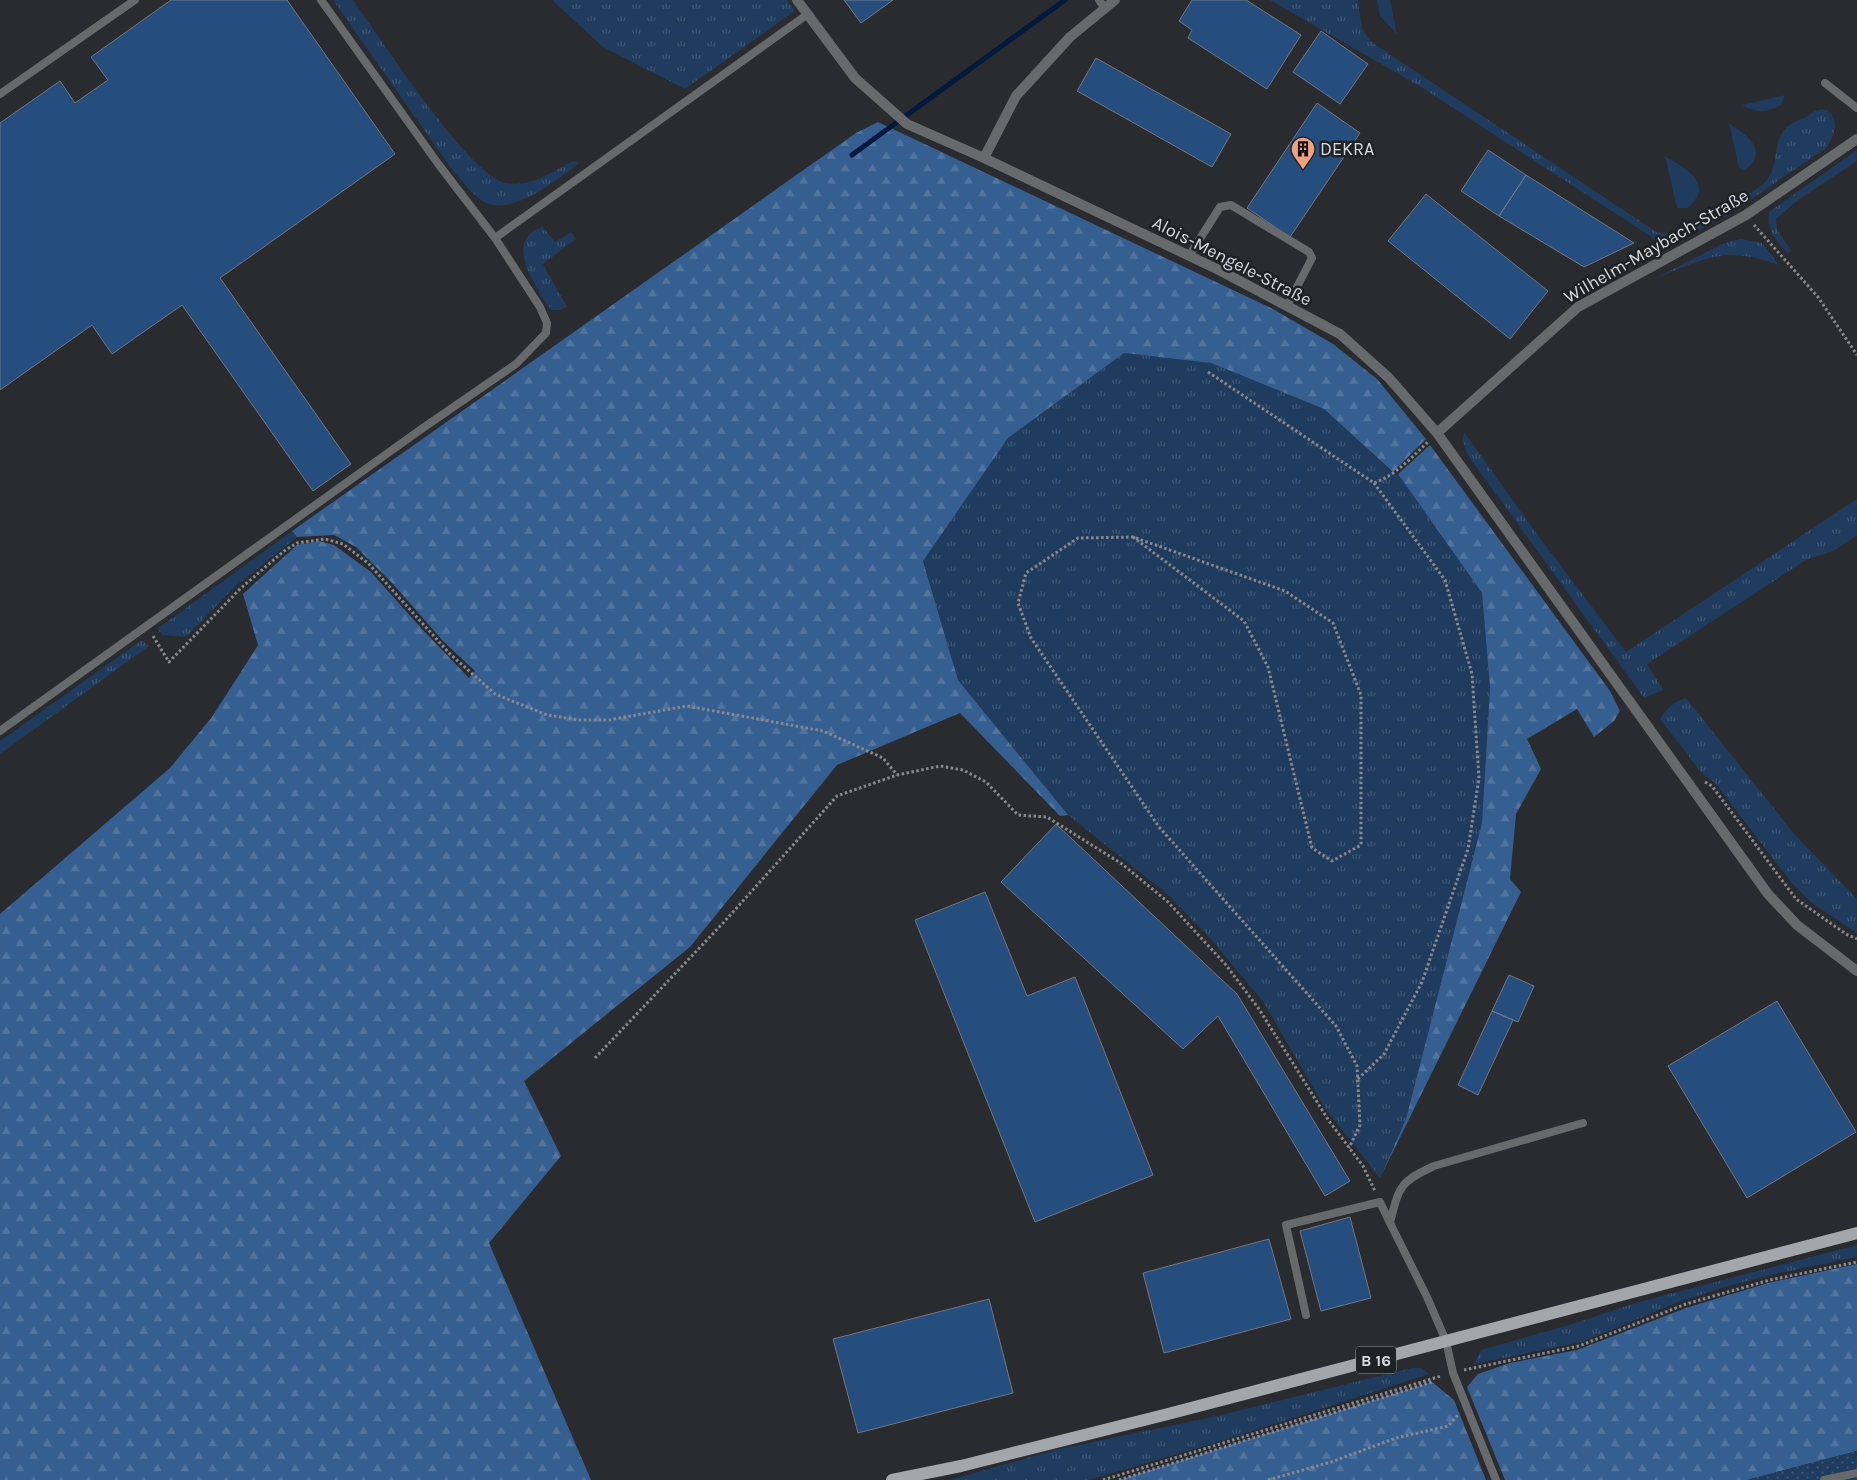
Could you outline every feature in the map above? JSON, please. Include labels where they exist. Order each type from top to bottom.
[{"type":"main road","name":"B 16","points":[[892,1480],[961,1466],[1102,1430],[1857,1233]]},
{"type":"street","name":"Alois-Mengele-Straße","points":[[797,0],[854,78],[908,124],[984,158],[1189,256],[1287,306],[1340,334],[1389,378],[1437,433],[1768,894],[1797,925],[1857,971]]},
{"type":"street","points":[[984,158],[1016,96],[1102,4],[1115,0]]},
{"type":"street","name":"Wilhelm-Maybach-Straße","points":[[1437,433],[1578,307],[1746,215],[1857,139]]},
{"type":"lane","points":[[0,94],[135,0]]},
{"type":"lane","points":[[0,731],[420,430],[516,364],[538,344],[546,333],[547,323],[540,306],[495,238],[321,0]]},
{"type":"lane","points":[[495,238],[808,14]]},
{"type":"lane","points":[[1825,83],[1857,108]]},
{"type":"lane","points":[[1189,256],[1220,207],[1231,205],[1309,252],[1312,258],[1287,306]]},
{"type":"lane","points":[[1390,1224],[1399,1189],[1412,1176],[1434,1166],[1584,1123]]},
{"type":"lane","points":[[1306,1315],[1286,1225],[1380,1202],[1428,1297],[1446,1341],[1453,1373],[1496,1480]]},
{"type":"lane","points":[[1824,1480],[1857,1473]]},
{"type":"path","points":[[1746,215],[1818,297],[1857,355]]},
{"type":"path","points":[[1208,372],[1374,483],[1445,580],[1472,674],[1479,778],[1468,848],[1422,982],[1384,1054],[1358,1079]]},
{"type":"path","points":[[1374,483],[1387,478],[1399,469],[1437,433]]},
{"type":"path","points":[[1133,537],[1244,621],[1268,667],[1312,848],[1332,861],[1361,845],[1361,695],[1332,623],[1285,591],[1133,537],[1078,538],[1026,573],[1018,603],[1031,638],[1159,828],[1336,1026],[1357,1066],[1360,1125],[1349,1148]]},
{"type":"path","points":[[147,627],[169,662],[241,588],[284,551],[297,543],[325,539],[342,544],[368,563],[450,654],[496,694],[547,715],[580,720],[609,720],[687,706],[823,731],[883,758],[897,775]]},
{"type":"path","points":[[595,1058],[724,922],[837,796],[897,775],[940,766],[963,770],[986,782],[1018,815],[1047,818],[1122,864],[1168,902],[1226,965],[1254,1002],[1329,1121],[1363,1166],[1380,1202]]},
{"type":"path","points":[[1697,776],[1712,786],[1796,899],[1846,934],[1857,939]]},
{"type":"path","points":[[1103,1480],[1453,1373],[1579,1346],[1686,1304],[1770,1280],[1857,1262]]},
{"type":"path","points":[[1119,1480],[1432,1382]]},
{"type":"path","points":[[1268,1480],[1331,1462],[1396,1438],[1448,1426],[1463,1408]]},
{"type":"green space","points":[[333,0],[353,0],[448,132],[470,157],[490,175],[506,183],[524,183],[541,178],[573,161],[579,163],[547,186],[521,200],[495,205],[484,202],[453,171]]},
{"type":"green space","points":[[552,0],[787,0],[795,11],[685,89],[603,47]]},
{"type":"green space","points":[[1270,0],[1358,0],[1362,28],[1370,41],[1658,233],[1679,234],[1713,218],[1761,186],[1774,165],[1781,136],[1792,123],[1816,111],[1827,110],[1834,119],[1834,134],[1826,148],[1734,211],[1667,247],[1421,87]]},
{"type":"green space","points":[[1377,0],[1390,0],[1397,34],[1380,16]]},
{"type":"green space","points":[[1785,95],[1781,105],[1771,110],[1757,111],[1742,105]]},
{"type":"green space","points":[[878,122],[1273,309],[1333,344],[1377,379],[1426,439],[1393,472],[1324,409],[1211,363],[1124,353],[1008,438],[923,561],[958,680],[1068,815],[1060,816],[960,713],[837,765],[690,947],[524,1081],[561,1156],[489,1243],[591,1480],[0,1480],[0,914],[170,768],[212,717],[258,645],[243,594],[297,545],[319,541],[334,545],[371,572],[469,678],[475,671],[443,641],[393,584],[356,547],[334,535],[297,537],[292,531],[856,133]]},
{"type":"green space","points":[[1729,123],[1749,138],[1756,150],[1752,163],[1744,171],[1739,168]]},
{"type":"green space","points":[[1857,150],[1857,161],[1798,200],[1776,219],[1777,230],[1791,250],[1788,254],[1770,230],[1769,212]]},
{"type":"green space","points":[[1665,156],[1688,171],[1698,184],[1699,191],[1696,199],[1688,208],[1677,208]]},
{"type":"green space","points":[[542,226],[555,242],[571,232],[576,239],[543,264],[567,307],[560,310],[551,310],[534,284],[525,262],[524,243],[530,234]]},
{"type":"green space","points":[[1741,239],[1762,243],[1779,265],[1760,259],[1729,255],[1701,261],[1654,279],[1724,243]]},
{"type":"green space","points":[[1124,353],[1211,363],[1324,409],[1392,472],[1398,474],[1482,593],[1490,688],[1482,823],[1406,1119],[1380,1178],[1325,1108],[1264,1003],[1211,939],[1167,894],[1068,815],[958,680],[923,560],[1008,438]]},
{"type":"green space","points":[[1464,432],[1534,530],[1626,652],[1857,499],[1857,535],[1835,550],[1806,560],[1647,664],[1663,690],[1644,698],[1467,454],[1463,440]]},
{"type":"green space","points":[[1430,445],[1610,691],[1620,711],[1614,721],[1594,737],[1577,709],[1527,739],[1541,769],[1516,814],[1510,879],[1521,892],[1380,1178],[1406,1119],[1482,823],[1490,688],[1482,593],[1398,474]]},
{"type":"green space","points":[[292,531],[297,537],[236,586],[186,637],[163,635],[157,629]]},
{"type":"green space","points":[[142,640],[149,646],[0,754],[0,741]]},
{"type":"green space","points":[[1686,698],[1796,836],[1857,899],[1857,933],[1812,903],[1791,882],[1715,783],[1700,771],[1660,719],[1677,701]]},
{"type":"green space","points":[[1857,1245],[1857,1257],[1770,1275],[1725,1287],[1681,1301],[1582,1342],[1474,1364],[1481,1350],[1566,1326],[1639,1302]]},
{"type":"green space","points":[[1857,1264],[1857,1451],[1747,1480],[1505,1480],[1467,1387],[1478,1374],[1510,1363],[1577,1350],[1686,1308],[1768,1283]]},
{"type":"green space","points":[[1412,1368],[1422,1368],[1429,1374],[1225,1440],[1088,1480],[950,1480],[1055,1450],[1217,1416]]},
{"type":"green space","points":[[1432,1382],[1454,1400],[1486,1480],[1119,1480]]},
{"type":"green space","points":[[1857,1451],[1857,1480],[1747,1480]]},
{"type":"building","points":[[171,0],[287,0],[395,154],[220,278],[351,464],[313,491],[182,305],[112,354],[92,325],[0,390],[0,123],[60,81],[75,103],[108,80],[91,57]]},
{"type":"building","points":[[844,0],[893,0],[861,23]]},
{"type":"building","points":[[1192,0],[1246,0],[1301,35],[1267,89],[1188,38],[1192,30],[1179,21]]},
{"type":"building","points":[[1321,31],[1368,64],[1340,104],[1293,72]]},
{"type":"building","points":[[1096,58],[1231,134],[1212,167],[1077,91]]},
{"type":"building","name":"DEKRA","points":[[1317,103],[1360,133],[1290,237],[1247,208]]},
{"type":"building","points":[[1488,150],[1526,175],[1499,216],[1461,191]]},
{"type":"building","points":[[1526,175],[1634,243],[1584,267],[1499,216]]},
{"type":"building","points":[[1426,194],[1548,291],[1510,339],[1388,241]]},
{"type":"building","points":[[1056,824],[1237,994],[1350,1181],[1325,1196],[1218,1016],[1183,1049],[1001,882]]},
{"type":"building","points":[[985,892],[1027,996],[1075,977],[1153,1175],[1035,1222],[915,920]]},
{"type":"building","points":[[1509,975],[1534,986],[1518,1022],[1492,1011]]},
{"type":"building","points":[[1777,1001],[1856,1132],[1747,1198],[1668,1066]]},
{"type":"building","points":[[1492,1011],[1513,1020],[1478,1095],[1458,1085]]},
{"type":"building","points":[[1350,1217],[1371,1298],[1321,1311],[1300,1231]]},
{"type":"building","points":[[1269,1239],[1291,1319],[1164,1353],[1143,1273]]},
{"type":"building","points":[[989,1299],[1013,1393],[858,1433],[833,1339]]},
{"type":"waterway","points":[[852,155],[1065,0]]},
{"type":"place","name":"DEKRA","points":[[1303,170]]}]
